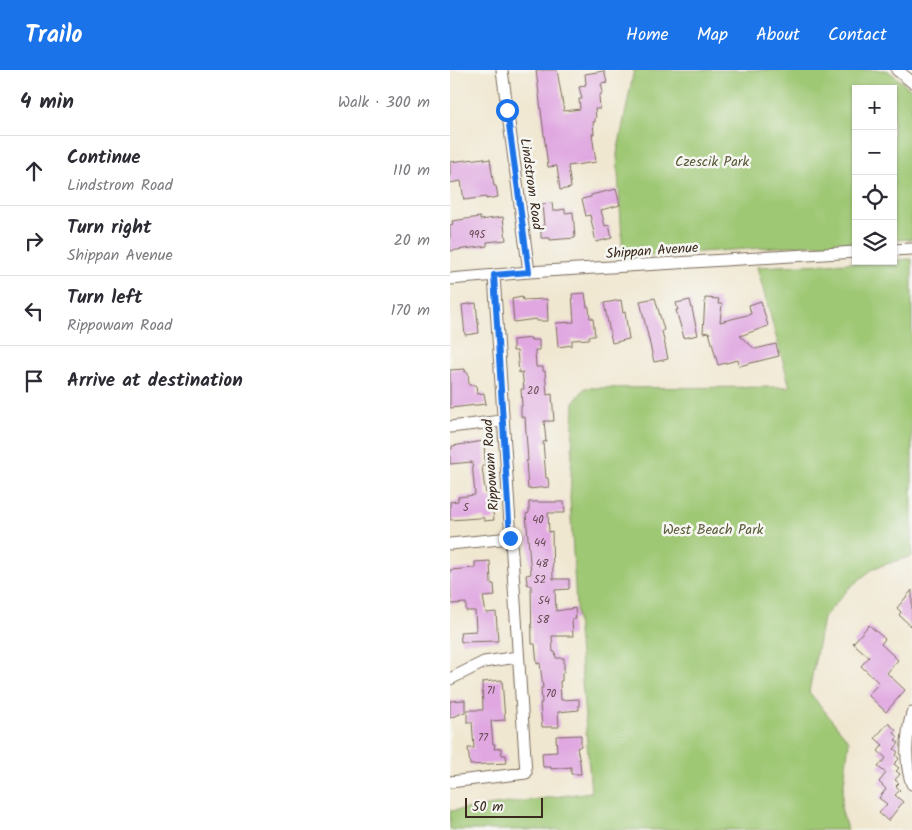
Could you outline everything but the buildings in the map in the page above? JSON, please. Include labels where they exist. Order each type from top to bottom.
[{"type":"street","name":"Lindstrom Road","points":[[502,70],[529,272]]},
{"type":"street","points":[[897,70],[912,82]]},
{"type":"street","points":[[897,250],[912,249]]},
{"type":"street","name":"Shippan Avenue","points":[[450,279],[529,272],[852,252]]},
{"type":"street","name":"Rippowam Road","points":[[450,782],[526,773],[494,275]]},
{"type":"street","points":[[450,426],[502,421]]},
{"type":"street","points":[[450,544],[510,538]]},
{"type":"street","points":[[450,679],[484,662],[518,657]]},
{"type":"street","points":[[912,713],[908,733],[907,758],[908,774],[912,784]]},
{"type":"green space","name":"Czescik Park","points":[[634,70],[887,70],[912,90],[912,239],[897,240],[897,85],[852,85],[852,242],[623,257],[617,154]]},
{"type":"green space","name":"West Beach Park","points":[[912,259],[912,556],[874,568],[850,587],[823,618],[809,692],[849,741],[841,808],[847,830],[450,830],[450,811],[591,792],[576,606],[570,499],[574,402],[585,388],[790,387],[757,267],[852,263],[852,265],[897,265],[897,260]]},
{"type":"route","points":[[507,110],[529,272],[494,275],[510,538]]}]
